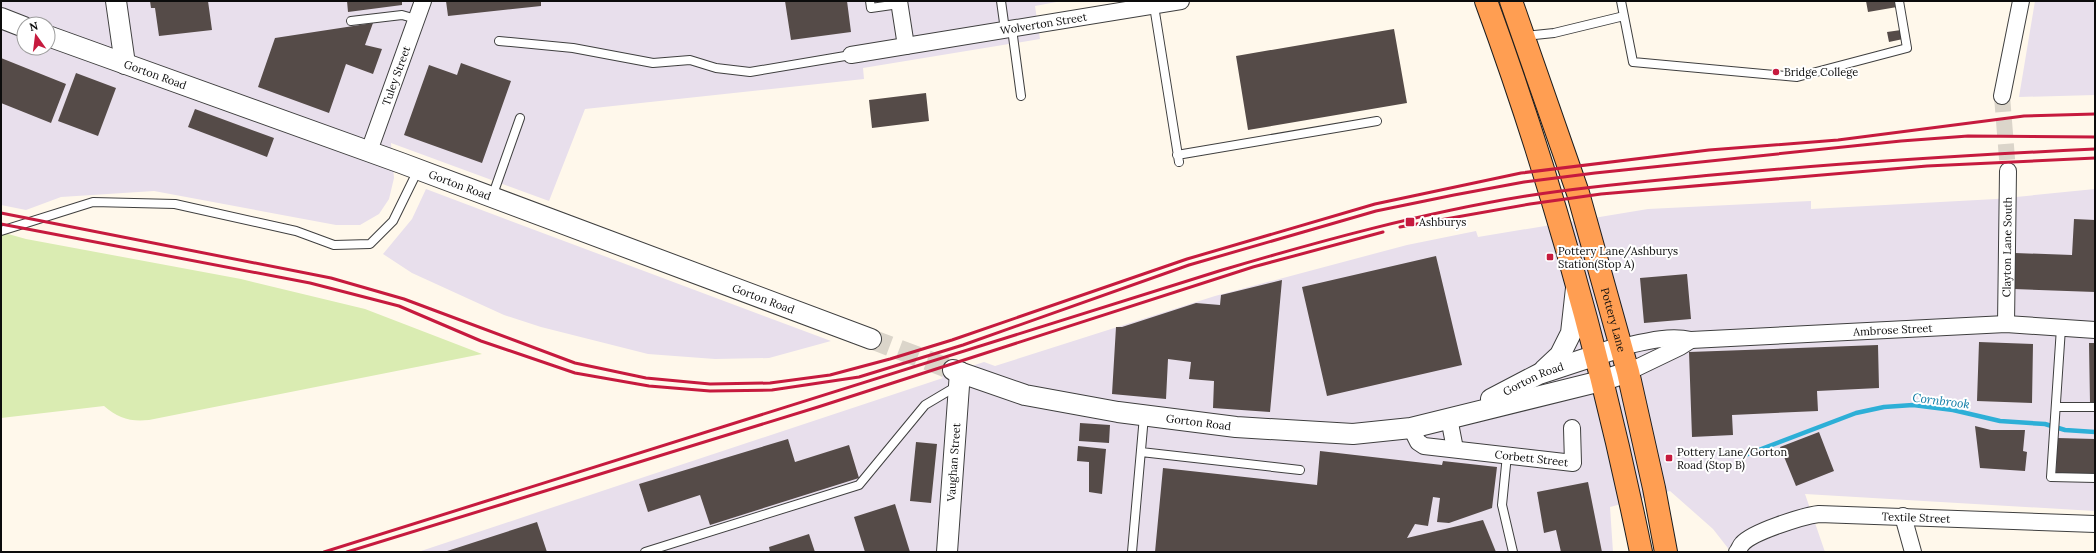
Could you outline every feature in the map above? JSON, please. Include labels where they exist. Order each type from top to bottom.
[{"type":"highway","name":"Pottery Lane","points":[[1511,1],[1578,193],[1628,372],[1654,488],[1666,552]]},
{"type":"highway","points":[[1488,6],[1540,156],[1601,381],[1641,552]]},
{"type":"street","points":[[116,1],[125,64]]},
{"type":"street","name":"Tuley Street","points":[[369,151],[423,1]]},
{"type":"street","name":"Wolverton Street","points":[[851,55],[1182,1]]},
{"type":"street","points":[[2002,96],[2021,1]]},
{"type":"street","points":[[899,2],[906,46]]},
{"type":"street","points":[[1,18],[16,24]]},
{"type":"street","name":"Gorton Road","points":[[56,39],[369,151],[871,339]]},
{"type":"street","name":"Clayton Lane South","points":[[2006,324],[2008,171]]},
{"type":"street","points":[[1539,374],[1560,355],[1572,333],[1576,288]]},
{"type":"street","name":"Ambrose Street","points":[[1621,347],[1654,339],[1680,338],[1691,340],[2006,324],[2095,330]]},
{"type":"street","name":"Ambrose Street","points":[[1628,372],[1680,347],[1691,340]]},
{"type":"street","name":"Gorton Road","points":[[1449,418],[1502,394],[1539,374],[1621,347]]},
{"type":"street","name":"Gorton Road","points":[[957,376],[1025,395],[1144,415],[1236,427],[1353,434],[1411,428],[1601,381],[1628,372]]},
{"type":"street","name":"Vaughan Street","points":[[947,552],[957,376]]},
{"type":"street","points":[[1449,418],[1455,449]]},
{"type":"street","name":"Corbett Street","points":[[1411,428],[1418,442],[1424,446],[1573,463],[1572,428]]},
{"type":"street","name":"Textile Street","points":[[1740,548],[1770,528],[1819,514],[2095,524]]},
{"type":"street","points":[[1903,516],[1912,552]]},
{"type":"lane","points":[[870,1],[871,8],[899,2]]},
{"type":"lane","points":[[1001,1],[1009,29],[1020,96]]},
{"type":"lane","points":[[1621,1],[1633,62],[1797,77],[1907,48],[1899,1]]},
{"type":"lane","points":[[1154,6],[1178,158],[1377,121]]},
{"type":"lane","points":[[350,21],[402,16],[416,19]]},
{"type":"lane","points":[[1523,37],[1554,33],[1624,16]]},
{"type":"lane","points":[[499,41],[573,48],[653,63],[690,60],[716,68],[750,72],[851,55]]},
{"type":"lane","points":[[492,197],[520,118]]},
{"type":"lane","points":[[1,232],[93,202],[176,204],[296,230],[334,245],[370,244],[393,221],[418,170]]},
{"type":"lane","points":[[2061,328],[2051,477],[2095,478]]},
{"type":"lane","points":[[645,552],[859,485],[925,405],[957,376]]},
{"type":"lane","points":[[2056,407],[2095,406]]},
{"type":"lane","points":[[1132,552],[1144,415]]},
{"type":"lane","points":[[1141,452],[1300,470]]},
{"type":"lane","points":[[1507,455],[1502,505],[1513,552]]},
{"type":"shaded area","points":[[1,1],[1062,1],[1035,6],[1040,39],[863,68],[864,79],[585,109],[549,201],[391,143],[394,178],[389,199],[379,214],[360,225],[336,225],[154,191],[61,197],[26,210],[1,205]]},
{"type":"shaded area","points":[[2035,1],[2095,1],[2095,95],[2019,97]]},
{"type":"shaded area","points":[[426,189],[831,341],[769,358],[715,359],[648,354],[541,327],[504,315],[412,273],[383,254],[412,219]]},
{"type":"shaded area","points":[[2095,189],[2095,511],[1805,494],[1825,552],[1731,552],[1713,529],[1670,491],[1610,507],[1613,552],[418,552],[943,378],[940,376],[984,362],[995,366],[1215,296],[1407,245],[1476,231],[1478,237],[1648,209],[1811,201],[1811,209],[1996,199]]},
{"type":"green space","points":[[1,232],[26,239],[241,279],[365,309],[482,354],[149,420],[130,420],[114,414],[104,406],[1,418]]},
{"type":"building","points":[[150,1],[208,1],[212,30],[159,36],[155,8],[151,8]]},
{"type":"building","points":[[347,1],[402,1],[402,5],[348,12]]},
{"type":"building","points":[[446,1],[541,1],[541,6],[448,16]]},
{"type":"building","points":[[785,1],[847,1],[851,32],[791,40]]},
{"type":"building","points":[[1866,1],[1896,1],[1897,7],[1868,12]]},
{"type":"building","points":[[373,23],[365,45],[382,49],[373,74],[346,64],[329,113],[258,87],[275,38]]},
{"type":"building","points":[[1394,29],[1407,103],[1248,130],[1236,56]]},
{"type":"building","points":[[1901,30],[1903,39],[1889,42],[1887,32]]},
{"type":"building","points":[[1,58],[66,84],[51,123],[1,103]]},
{"type":"building","points":[[461,63],[511,81],[482,163],[404,135],[429,65],[457,75]]},
{"type":"building","points":[[76,73],[116,88],[98,136],[58,121]]},
{"type":"building","points":[[926,93],[929,121],[872,128],[869,100]]},
{"type":"building","points":[[195,109],[274,138],[267,157],[188,127]]},
{"type":"building","points":[[2074,219],[2095,220],[2095,292],[2014,289],[2015,253],[2072,255]]},
{"type":"building","points":[[1436,256],[1462,365],[1327,396],[1302,287]]},
{"type":"building","points":[[1687,274],[1691,319],[1644,323],[1640,278]]},
{"type":"building","points":[[1282,280],[1270,412],[1213,408],[1214,381],[1189,379],[1191,362],[1168,359],[1166,399],[1112,394],[1116,327],[1122,327],[1196,303],[1220,305],[1221,295]]},
{"type":"building","points":[[1979,342],[2033,344],[2032,403],[1977,401]]},
{"type":"building","points":[[2089,343],[2095,343],[2095,403],[2090,403]]},
{"type":"building","points":[[1878,345],[1879,388],[1817,391],[1818,411],[1732,415],[1733,435],[1692,437],[1689,352]]},
{"type":"building","points":[[1080,423],[1110,425],[1109,443],[1079,441]]},
{"type":"building","points":[[1975,426],[1991,430],[2025,430],[2023,451],[2027,452],[2025,471],[1980,468]]},
{"type":"building","points":[[1819,432],[1834,471],[1796,486],[1780,447]]},
{"type":"building","points":[[2057,438],[2095,439],[2095,475],[2056,474]]},
{"type":"building","points":[[788,439],[795,462],[849,445],[859,478],[710,525],[700,495],[648,512],[639,484]]},
{"type":"building","points":[[916,442],[937,444],[931,503],[910,501]]},
{"type":"building","points":[[1078,446],[1106,449],[1102,494],[1089,492],[1089,462],[1077,461]]},
{"type":"building","points":[[1320,451],[1442,465],[1443,461],[1497,467],[1492,508],[1449,523],[1437,522],[1440,498],[1433,497],[1428,526],[1415,524],[1407,538],[1483,520],[1496,552],[1155,552],[1163,468],[1317,485]]},
{"type":"building","points":[[1588,482],[1602,552],[1561,552],[1556,530],[1544,533],[1537,492]]},
{"type":"building","points":[[895,504],[910,552],[865,552],[854,517]]},
{"type":"building","points":[[537,522],[547,552],[444,552]]},
{"type":"building","points":[[809,534],[815,552],[770,552],[769,547]]},
{"type":"waterway","name":"Cornbrook","points":[[1743,456],[1856,413],[1884,407],[1913,405],[1953,410],[2000,421],[2045,424],[2065,430],[2095,432]]},
{"type":"tunnel","points":[[2002,96],[2008,171]]},
{"type":"tunnel","points":[[871,339],[953,370]]},
{"type":"railway","points":[[1,213],[331,278],[404,299],[575,363],[646,378],[710,384],[770,383],[830,375],[890,359],[952,340],[1187,259],[1375,204],[1521,173],[1709,150],[1838,140],[2024,116],[2095,114]]},
{"type":"railway","points":[[1,224],[310,283],[399,306],[481,341],[575,373],[649,386],[710,391],[772,390],[859,377],[963,345],[1189,265],[1376,211],[1454,195],[1524,182],[1595,173],[1901,141],[1968,136],[2095,137]]},
{"type":"railway","points":[[324,552],[1219,271],[1295,249],[1410,219],[1526,196],[1619,184],[1856,163],[2095,149]]},
{"type":"railway","points":[[1400,227],[1530,204],[1601,194],[1927,166],[2095,158]]},
{"type":"railway","points":[[347,552],[818,407],[1253,267],[1383,232]]},
{"type":"place","name":"Bridge College","points":[[1776,72]]},
{"type":"place","name":"Ashburys","points":[[1410,222]]},
{"type":"place","name":"Pottery Lane/Ashburys Station(Stop A)","points":[[1550,257]]},
{"type":"place","name":"Pottery Lane/Gorton Road (Stop B)","points":[[1669,458]]}]
